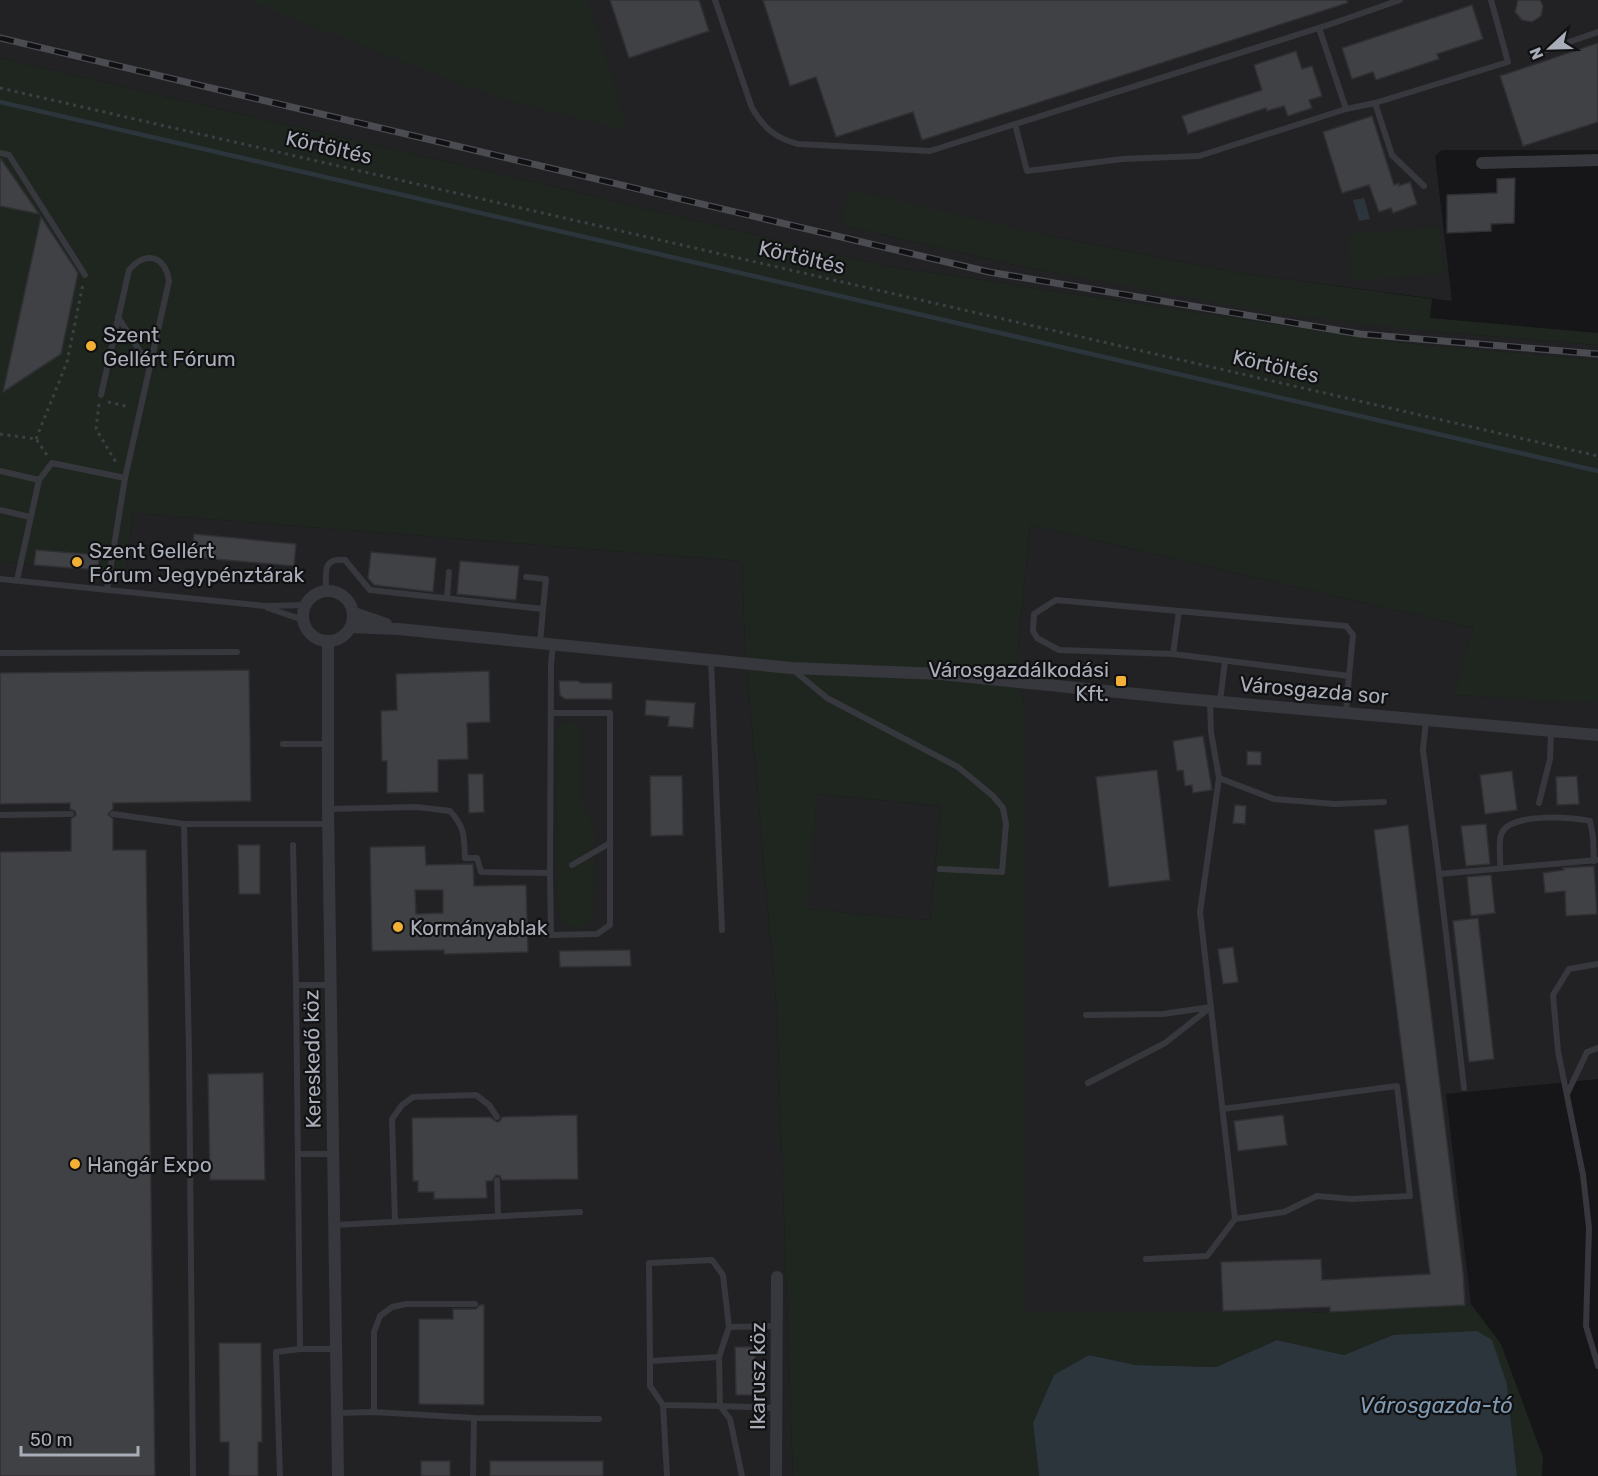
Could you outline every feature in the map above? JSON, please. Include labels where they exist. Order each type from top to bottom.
[{"type":"street","points":[[1482,163],[1598,159]]},
{"type":"street","points":[[326,591],[344,596],[351,604],[354,613],[351,627],[346,635],[328,642],[316,639],[308,631],[303,620],[310,598],[326,591]]},
{"type":"street","points":[[354,613],[399,629]]},
{"type":"street","points":[[351,627],[399,629]]},
{"type":"street","name":"Városgazda sor","points":[[399,629],[791,668],[941,674],[1598,735]]},
{"type":"street","name":"Kereskedő köz","points":[[328,642],[328,824],[338,1476]]},
{"type":"street","name":"Ikarusz köz","points":[[776,1476],[777,1277]]},
{"type":"lane","points":[[715,0],[752,108],[760,122],[782,140],[798,144],[930,151],[1319,28],[1400,0]]},
{"type":"lane","points":[[1015,124],[1027,171],[1122,159],[1199,156],[1346,109],[1375,103],[1508,62],[1491,0]]},
{"type":"lane","points":[[1319,28],[1346,109]]},
{"type":"lane","points":[[1540,52],[1598,32]]},
{"type":"lane","points":[[1375,103],[1392,155],[1424,186]]},
{"type":"lane","points":[[0,153],[9,155],[85,275]]},
{"type":"lane","points":[[101,395],[129,270],[137,261],[150,258],[161,262],[167,269],[169,281],[125,478],[107,590]]},
{"type":"lane","points":[[118,317],[150,368]]},
{"type":"lane","points":[[17,580],[39,480],[52,463],[125,478]]},
{"type":"lane","points":[[0,471],[39,480]]},
{"type":"lane","points":[[0,510],[30,517]]},
{"type":"lane","points":[[326,591],[327,567],[335,558],[345,560],[370,590],[543,609]]},
{"type":"lane","points":[[447,598],[448,572]]},
{"type":"lane","points":[[526,577],[546,579],[543,609],[551,713],[551,935],[597,934],[610,925],[610,713],[551,713]]},
{"type":"lane","points":[[0,579],[265,606],[306,605]]},
{"type":"lane","points":[[1346,712],[1353,635],[1346,626],[1056,600],[1034,614],[1033,631],[1037,638],[1059,650],[1173,654],[1349,676]]},
{"type":"lane","points":[[265,606],[303,620]]},
{"type":"lane","points":[[1173,654],[1179,611]]},
{"type":"lane","points":[[0,653],[237,652]]},
{"type":"lane","points":[[711,660],[722,930]]},
{"type":"lane","points":[[1146,1259],[1207,1256],[1235,1219],[1200,912],[1219,778],[1211,732],[1215,701],[1225,661]]},
{"type":"lane","points":[[791,668],[827,698],[958,767],[993,796],[1003,808],[1006,824],[1002,872],[940,869]]},
{"type":"lane","points":[[1426,720],[1423,750],[1464,1088]]},
{"type":"lane","points":[[1539,803],[1550,759],[1551,732]]},
{"type":"lane","points":[[283,744],[328,744]]},
{"type":"lane","points":[[1219,778],[1274,798],[1335,804],[1384,802]]},
{"type":"lane","points":[[328,809],[417,807],[450,811],[459,820],[464,831],[465,858],[477,858],[481,872],[550,873]]},
{"type":"lane","points":[[0,815],[70,814]]},
{"type":"lane","points":[[113,814],[184,824],[328,824]]},
{"type":"lane","points":[[1439,874],[1596,861],[1590,821],[1572,817],[1531,820],[1509,825],[1501,834],[1500,868]]},
{"type":"lane","points":[[184,824],[189,1052],[193,1476]]},
{"type":"lane","points":[[572,865],[610,843]]},
{"type":"lane","points":[[293,845],[300,1349]]},
{"type":"lane","points":[[1598,964],[1569,969],[1553,995],[1558,1051],[1583,1175],[1589,1228],[1586,1326],[1598,1366]]},
{"type":"lane","points":[[296,985],[330,985]]},
{"type":"lane","points":[[1086,1015],[1163,1014],[1211,1007]]},
{"type":"lane","points":[[1088,1083],[1165,1043],[1211,1007]]},
{"type":"lane","points":[[1566,1094],[1587,1052],[1598,1048]]},
{"type":"lane","points":[[1222,1109],[1397,1086],[1410,1196],[1352,1199],[1317,1196],[1284,1212],[1235,1219]]},
{"type":"lane","points":[[395,1221],[392,1119],[402,1105],[413,1097],[476,1095],[489,1105],[497,1117]]},
{"type":"lane","points":[[298,1154],[333,1154]]},
{"type":"lane","points":[[497,1180],[498,1216]]},
{"type":"lane","points":[[334,1226],[580,1212]]},
{"type":"lane","points":[[667,1476],[663,1405],[650,1386],[649,1263],[712,1260],[723,1275],[729,1327],[719,1357],[720,1406],[730,1419],[742,1476]]},
{"type":"lane","points":[[374,1412],[374,1332],[380,1316],[392,1307],[406,1304],[475,1304]]},
{"type":"lane","points":[[729,1327],[777,1326]]},
{"type":"lane","points":[[280,1476],[276,1352],[336,1349]]},
{"type":"lane","points":[[650,1361],[719,1357]]},
{"type":"lane","points":[[663,1405],[776,1408]]},
{"type":"lane","points":[[337,1413],[374,1412],[474,1418],[599,1419]]},
{"type":"lane","points":[[473,1476],[474,1418]]},
{"type":"path","name":"Körtöltés","points":[[0,88],[1598,456]]},
{"type":"path","points":[[36,439],[67,362],[85,275]]},
{"type":"path","points":[[125,478],[96,429],[100,401],[141,409]]},
{"type":"path","points":[[0,434],[36,439],[52,463]]},
{"type":"shaded area","points":[[0,0],[1598,0],[1598,150],[1442,150],[1435,156],[1452,301],[1240,273],[1049,236],[844,226],[1025,267],[1124,285],[1428,331],[1598,345],[1598,360],[1403,343],[881,265],[0,58]]},
{"type":"shaded area","points":[[246,0],[588,0],[628,131],[492,96]]},
{"type":"shaded area","points":[[0,58],[881,265],[1403,343],[1598,360],[1598,703],[1454,695],[1473,628],[1030,525],[1016,667],[1025,710],[1025,1313],[1309,1313],[1471,1304],[1501,1344],[1543,1457],[1542,1476],[1517,1476],[1507,1384],[1393,1335],[1344,1355],[1277,1340],[1216,1367],[1136,1365],[1089,1355],[1033,1423],[1039,1476],[793,1476],[777,1013],[745,647],[742,561],[133,513],[125,573],[0,561]],"holes":[[[817,794],[941,806],[930,920],[807,909]]]},
{"type":"shaded area","points":[[847,189],[1049,236],[1240,273],[1432,299],[1430,318],[1598,333],[1598,345],[1428,331],[1270,313],[1025,267],[844,226]]},
{"type":"shaded area","points":[[1440,227],[1444,273],[1351,281],[1348,234]]},
{"type":"shaded area","points":[[133,513],[742,561],[745,647],[777,1013],[793,1476],[0,1476],[0,561],[125,573]]},
{"type":"shaded area","points":[[1030,525],[1473,628],[1455,695],[1598,702],[1598,1079],[1446,1094],[1471,1304],[1309,1313],[1025,1313],[1025,710],[1016,667]]},
{"type":"shaded area","points":[[574,723],[580,731],[580,798],[594,828],[594,842],[589,851],[568,864],[572,870],[595,859],[594,914],[583,927],[566,925],[558,909],[557,731],[559,726]]},
{"type":"shaded area","points":[[817,794],[941,806],[930,920],[806,909]]},
{"type":"water","points":[[1364,198],[1370,219],[1359,221],[1353,200]]},
{"type":"water","name":"Városgazda-tó","points":[[1477,1331],[1492,1340],[1507,1384],[1517,1476],[1039,1476],[1033,1423],[1054,1375],[1089,1355],[1136,1365],[1216,1367],[1277,1340],[1344,1355],[1393,1335]]},
{"type":"building","points":[[610,0],[699,0],[709,31],[629,58]]},
{"type":"building","points":[[763,0],[1347,0],[1347,3],[922,140],[913,112],[836,137],[816,77],[790,86]]},
{"type":"building","points":[[1518,0],[1540,0],[1543,6],[1541,16],[1532,22],[1522,20],[1515,12]]},
{"type":"building","points":[[1472,5],[1483,39],[1437,54],[1439,59],[1376,80],[1373,72],[1352,79],[1342,48]]},
{"type":"building","points":[[1598,43],[1598,122],[1523,146],[1500,76]]},
{"type":"building","points":[[1296,51],[1302,69],[1312,66],[1322,96],[1309,100],[1312,108],[1288,116],[1284,106],[1267,111],[1266,108],[1188,134],[1182,116],[1262,90],[1254,65]]},
{"type":"building","points":[[1372,116],[1394,185],[1399,183],[1399,186],[1410,182],[1417,204],[1393,213],[1391,208],[1379,212],[1369,185],[1342,193],[1323,132]]},
{"type":"building","points":[[1,159],[39,214],[0,206]]},
{"type":"building","points":[[1515,178],[1514,223],[1491,224],[1491,231],[1447,233],[1447,195],[1497,193],[1497,179]]},
{"type":"building","points":[[41,217],[78,273],[61,354],[3,392]]},
{"type":"building","points":[[194,534],[296,544],[294,566],[192,557]]},
{"type":"building","points":[[36,550],[99,555],[98,570],[34,565]]},
{"type":"building","points":[[371,552],[436,558],[433,592],[374,585],[368,578]]},
{"type":"building","points":[[460,561],[519,566],[516,600],[457,594]]},
{"type":"building","name":"Hangár Expo","points":[[249,670],[251,801],[113,803],[113,809],[108,814],[113,819],[113,850],[146,850],[155,1476],[0,1476],[0,852],[71,851],[71,819],[76,815],[75,811],[70,809],[70,803],[0,804],[0,673]]},
{"type":"building","points":[[489,671],[490,722],[467,723],[468,759],[438,760],[438,792],[387,793],[387,761],[382,761],[381,711],[397,710],[396,674]]},
{"type":"building","points":[[559,681],[612,683],[612,699],[565,699],[560,695]]},
{"type":"building","points":[[646,700],[695,703],[693,728],[668,726],[669,717],[645,715]]},
{"type":"building","points":[[1203,736],[1212,790],[1193,793],[1192,785],[1185,786],[1183,770],[1177,771],[1173,741]]},
{"type":"building","points":[[1247,751],[1261,752],[1261,765],[1247,765]]},
{"type":"building","points":[[1157,770],[1170,880],[1109,887],[1096,777]]},
{"type":"building","points":[[1512,771],[1517,810],[1485,814],[1480,775]]},
{"type":"building","points":[[468,774],[483,774],[484,812],[469,813]]},
{"type":"building","points":[[650,776],[682,776],[683,835],[651,836]]},
{"type":"building","points":[[1577,776],[1579,804],[1557,805],[1556,777]]},
{"type":"building","points":[[1235,805],[1246,806],[1245,824],[1233,823]]},
{"type":"building","points":[[1486,824],[1490,864],[1466,866],[1461,826]]},
{"type":"building","points":[[1408,825],[1463,1272],[1465,1305],[1330,1312],[1330,1307],[1223,1311],[1221,1262],[1321,1259],[1322,1280],[1430,1274],[1374,830]]},
{"type":"building","points":[[238,845],[260,845],[260,894],[239,894]]},
{"type":"building","points":[[425,846],[426,865],[473,864],[474,886],[526,885],[528,952],[444,954],[444,950],[372,951],[370,847]],"holes":[[[415,890],[443,890],[443,913],[416,914]]]},
{"type":"building","points":[[1594,866],[1597,914],[1566,916],[1565,891],[1545,893],[1543,873],[1564,870],[1563,868]]},
{"type":"building","points":[[1491,875],[1495,913],[1471,916],[1467,877]]},
{"type":"building","points":[[1478,918],[1494,1059],[1469,1062],[1453,921]]},
{"type":"building","points":[[1233,947],[1238,982],[1223,984],[1218,949]]},
{"type":"building","points":[[630,950],[631,966],[560,967],[559,951]]},
{"type":"building","points":[[263,1073],[265,1180],[210,1180],[208,1074]]},
{"type":"building","points":[[577,1115],[578,1179],[502,1180],[496,1175],[492,1181],[486,1181],[487,1198],[434,1199],[434,1192],[418,1192],[418,1181],[413,1181],[412,1118],[490,1117],[497,1122],[502,1117]]},
{"type":"building","points":[[1283,1115],[1287,1145],[1238,1151],[1234,1121]]},
{"type":"building","points":[[484,1305],[484,1405],[419,1404],[419,1319],[453,1319],[453,1309],[476,1309]]},
{"type":"building","points":[[219,1343],[261,1343],[262,1442],[258,1442],[258,1476],[229,1476],[229,1442],[220,1442]]},
{"type":"building","points":[[735,1347],[755,1347],[755,1395],[736,1395]]},
{"type":"building","points":[[421,1461],[450,1461],[450,1476],[421,1476]]},
{"type":"building","points":[[490,1461],[603,1461],[603,1476],[490,1476]]},
{"type":"waterway","points":[[0,102],[1598,471]]},
{"type":"railway","points":[[0,38],[989,272],[1360,334],[1598,354]]},
{"type":"place","name":"Szent Gellért Fórum","points":[[91,346]]},
{"type":"place","name":"Szent Gellért Fórum Jegypénztárak","points":[[77,562]]},
{"type":"place","name":"Városgazdálkodási Kft.","points":[[1121,681]]},
{"type":"place","name":"Kormányablak","points":[[398,927]]},
{"type":"place","name":"Hangár Expo","points":[[75,1164]]}]
